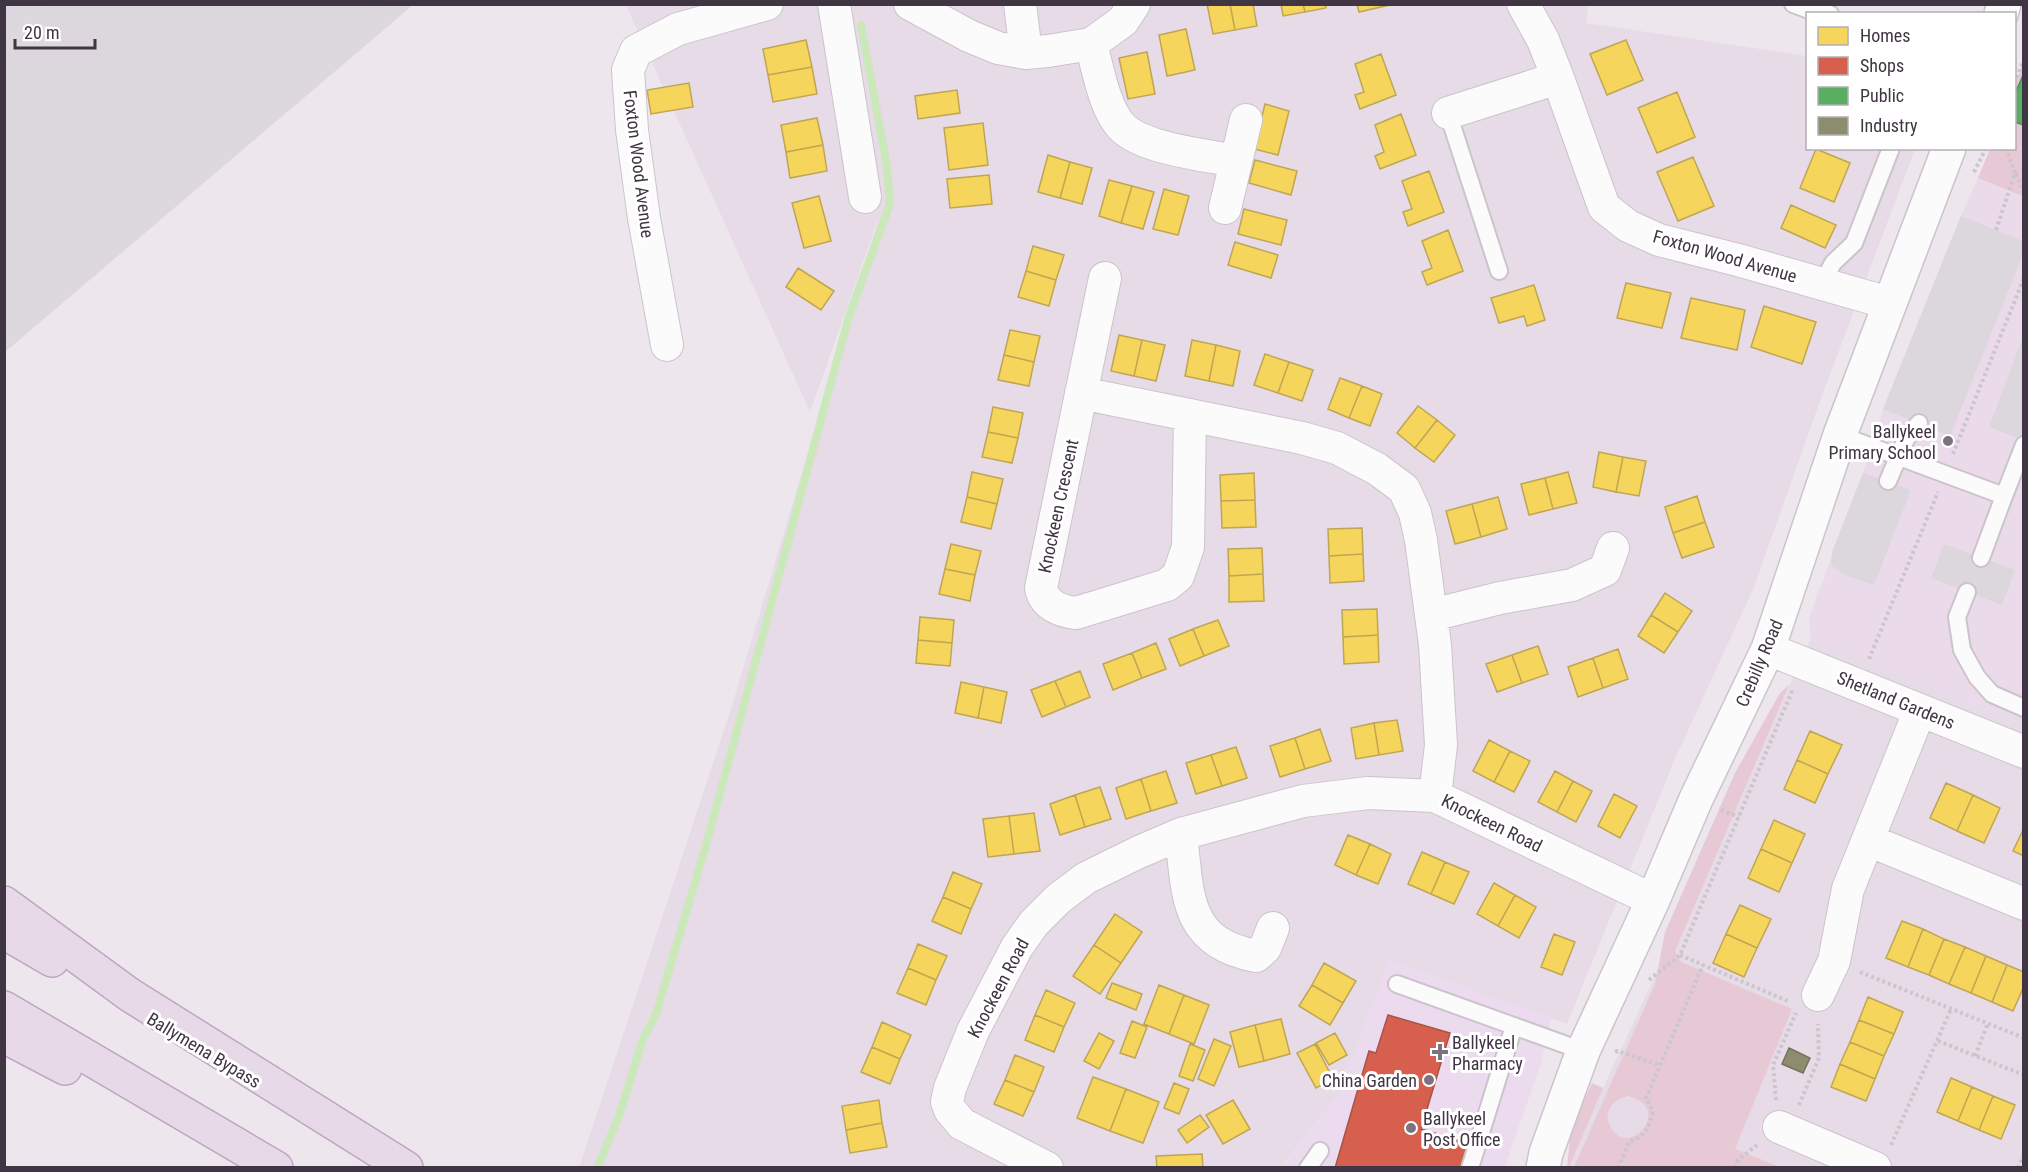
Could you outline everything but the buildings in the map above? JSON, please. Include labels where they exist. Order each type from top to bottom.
[{"type":"highway","points":[[4,903],[130,994],[404,1167]]},
{"type":"highway","name":"Ballymena Bypass","points":[[4,932],[404,1167]]},
{"type":"highway","points":[[4,1008],[276,1167]]},
{"type":"highway","points":[[4,1036],[248,1167]]},
{"type":"street","name":"Foxton Wood Avenue","points":[[667,345],[632,130],[628,70],[636,51],[678,29],[767,4]]},
{"type":"street","points":[[834,4],[865,197]]},
{"type":"street","points":[[910,4],[969,36],[998,48],[1026,53],[1091,44],[1123,21],[1134,4]]},
{"type":"street","points":[[1020,4],[1026,53]]},
{"type":"street","name":"Foxton Wood Avenue","points":[[1523,4],[1543,40],[1604,207],[1628,226],[1659,240],[1889,303]]},
{"type":"street","points":[[1091,44],[1105,93],[1122,127],[1156,146],[1236,161]]},
{"type":"street","points":[[1448,113],[1558,78]]},
{"type":"street","points":[[1225,208],[1246,120]]},
{"type":"street","name":"Crebilly Road","points":[[1543,1167],[1546,1153],[1596,1056],[1616,981],[1696,799],[1768,649],[1840,435],[1947,150]]},
{"type":"street","name":"Knockeen Crescent","points":[[1105,278],[1041,588],[1042,595],[1051,604],[1062,611],[1076,613],[1167,585],[1178,576],[1188,547],[1191,415]]},
{"type":"street","points":[[1081,393],[1302,438],[1336,448],[1367,462],[1404,489],[1415,513],[1432,615],[1440,745],[1435,796]]},
{"type":"street","points":[[1432,615],[1500,598],[1572,585],[1605,570],[1613,548]]},
{"type":"street","name":"Shetland Gardens","points":[[1768,649],[2024,752]]},
{"type":"street","points":[[1818,995],[1834,961],[1848,889],[1920,710]]},
{"type":"street","name":"Knockeen Road","points":[[1047,1167],[962,1124],[954,1117],[947,1102],[955,1074],[973,1031],[1002,973],[1034,923],[1058,899],[1086,878],[1139,852],[1181,834],[1304,801],[1368,793],[1435,796],[1653,900]]},
{"type":"street","points":[[1181,834],[1188,898],[1198,924],[1214,939],[1237,952],[1256,956],[1265,948],[1273,928]]},
{"type":"street","points":[[1868,840],[2024,904]]},
{"type":"street","points":[[1784,1129],[1882,1158]]},
{"type":"lane","points":[[1793,4],[1820,12]]},
{"type":"lane","points":[[1448,113],[1499,271]]},
{"type":"lane","points":[[1822,284],[1833,263],[1854,243],[1890,150]]},
{"type":"lane","points":[[1888,482],[1906,439],[1918,423]]},
{"type":"lane","points":[[1840,435],[2004,496]]},
{"type":"lane","points":[[1981,558],[2024,445]]},
{"type":"lane","points":[[1967,592],[1956,617],[1962,650],[1977,677],[1992,694],[2024,708]]},
{"type":"lane","points":[[1397,984],[1596,1056]]},
{"type":"lane","points":[[1470,1167],[1514,1026]]},
{"type":"lane","points":[[1308,1167],[1320,1151]]},
{"type":"path","points":[[2016,78],[2024,60]]},
{"type":"path","points":[[2007,150],[2024,192]]},
{"type":"path","points":[[1996,230],[2015,173]]},
{"type":"path","points":[[1616,981],[1647,982],[1680,955],[1804,663]]},
{"type":"path","points":[[1680,955],[1799,1006],[1773,1065],[1784,1129]]},
{"type":"path","points":[[1834,961],[2024,1038]]},
{"type":"path","points":[[1618,1167],[1629,1142],[1637,1139],[1649,1129],[1653,1111],[1646,1098],[1703,965]]},
{"type":"path","points":[[1784,1129],[1819,1058],[1818,995]]},
{"type":"path","points":[[1882,1158],[1951,1009]]},
{"type":"path","points":[[1975,1056],[1988,1023]]},
{"type":"path","points":[[1938,1041],[2024,1075]]},
{"type":"path","points":[[1596,1056],[1617,1051],[1660,1065]]},
{"type":"path","points":[[2018,1167],[2024,1155]]},
{"type":"shaded area","points":[[51,4],[386,5],[269,87],[188,10],[5,163],[5,55]]},
{"type":"shaded area","points":[[5,5],[413,5],[5,352]]},
{"type":"shaded area","points":[[626,5],[1588,5],[1586,23],[1806,56],[1806,150],[1915,150],[1820,401],[1754,587],[1674,761],[1567,1024],[1390,960],[1338,1095],[1281,1167],[579,1168],[730,712],[880,214],[810,412]]},
{"type":"shaded area","points":[[2023,63],[2023,196],[1978,178],[1990,150],[2016,150],[2016,83]]},
{"type":"shaded area","name":"Ballykeel Primary School","points":[[1978,178],[2023,196],[2023,724],[1811,639],[1809,618],[1863,473],[1883,409]]},
{"type":"shaded area","points":[[1961,216],[2023,241],[2023,254],[1950,436],[1883,409]]},
{"type":"shaded area","points":[[2023,337],[2023,440],[1989,427]]},
{"type":"shaded area","points":[[1863,473],[1911,490],[1874,585],[1844,575],[1831,565],[1832,552]]},
{"type":"shaded area","points":[[1944,544],[2015,570],[2002,605],[1931,578]]},
{"type":"shaded area","points":[[1811,639],[2023,724],[2023,1167],[1566,1168]]},
{"type":"shaded area","points":[[1789,685],[1675,951],[1681,962],[1792,1009],[1735,1149],[1780,1167],[1574,1167],[1655,984],[1665,932],[1735,773],[1780,693]],"holes":[[[1629,1096],[1642,1102],[1648,1111],[1648,1120],[1643,1129],[1627,1138],[1618,1135],[1608,1120],[1611,1106],[1619,1099]]]},
{"type":"shaded area","points":[[1390,960],[1551,1018],[1541,1063],[1505,1167],[1281,1168],[1338,1095]]},
{"type":"shaded area","points":[[1592,1083],[1603,1088],[1567,1168],[1571,1129]]},
{"type":"waterway","points":[[597,1168],[619,1116],[643,1039],[656,1014],[706,845],[849,316],[890,204],[887,166],[861,25]]},
{"type":"place","name":"Ballykeel Primary School","points":[[1948,441]]},
{"type":"place","name":"Ballykeel Pharmacy","points":[[1440,1052]]},
{"type":"place","name":"China Garden","points":[[1429,1080]]},
{"type":"place","name":"Ballykeel Post Office","points":[[1411,1128]]}]
